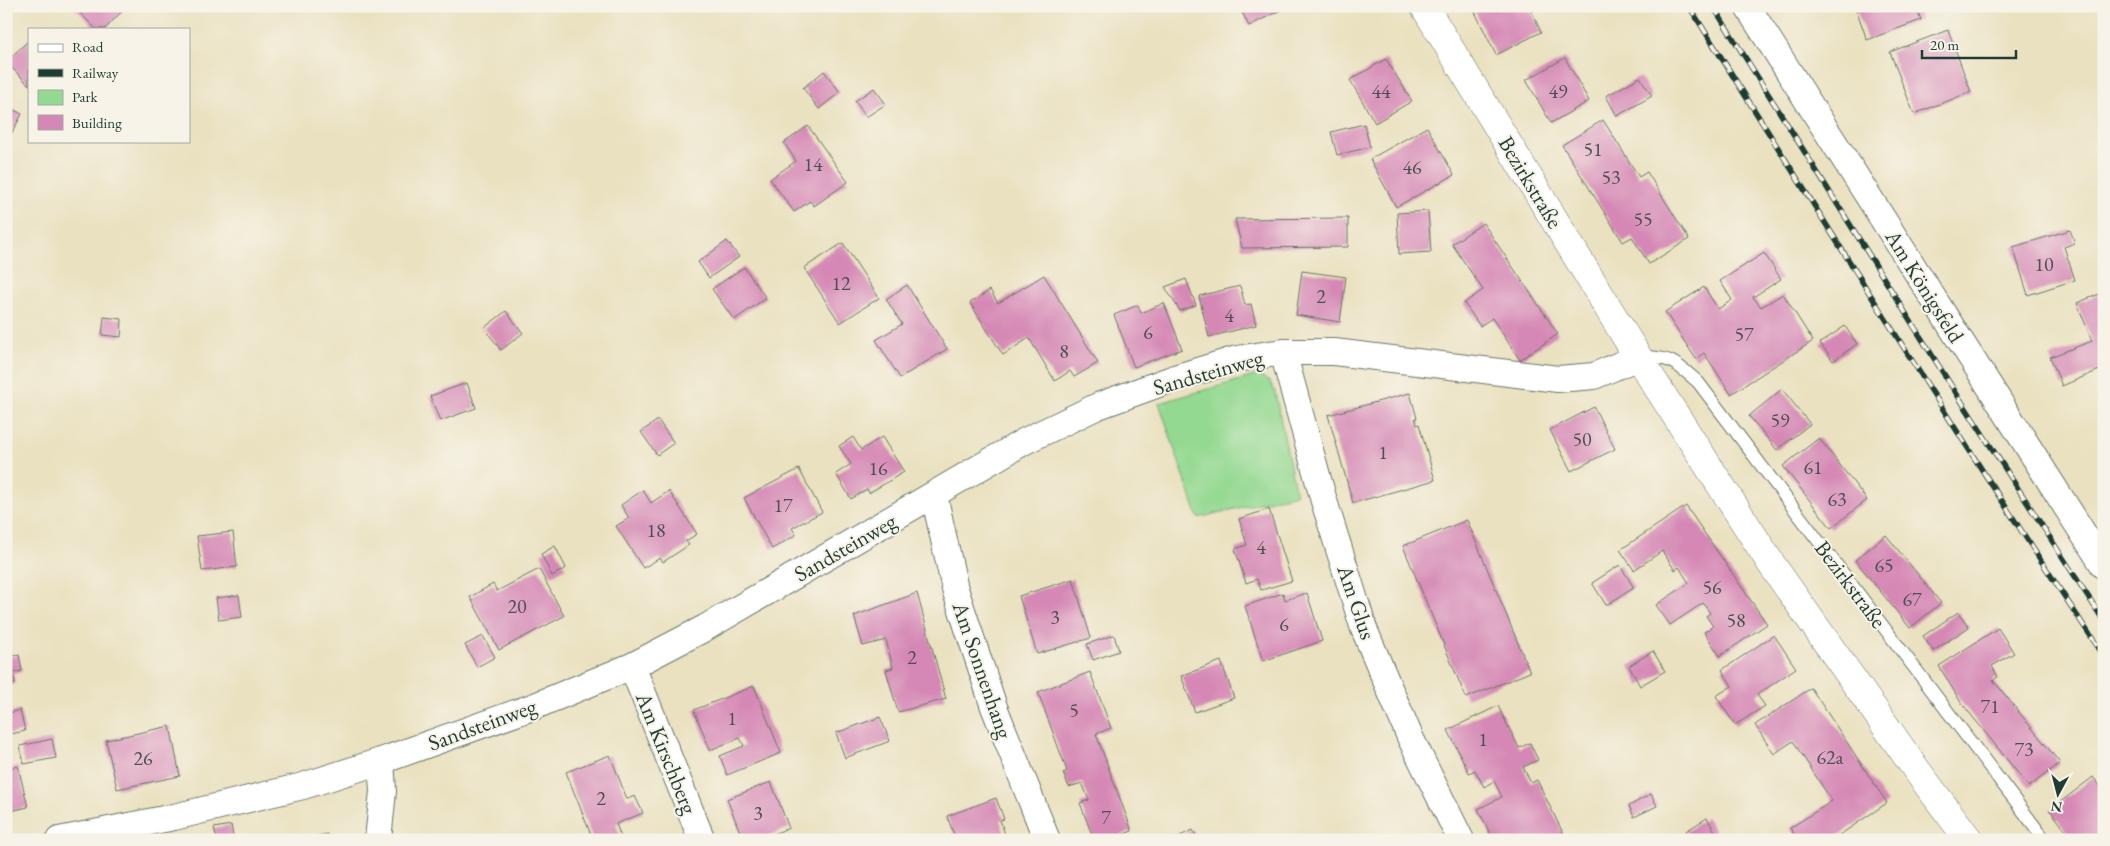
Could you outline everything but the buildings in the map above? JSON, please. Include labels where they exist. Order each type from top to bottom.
[{"type":"street","name":"Bezirkstraße","points":[[1424,6],[1638,357],[1772,565],[1918,772],[1969,840]]},
{"type":"street","name":"Am Königsfeld","points":[[1747,6],[2104,566]]},
{"type":"street","name":"Sandsteinweg","points":[[59,840],[174,817],[294,788],[381,761],[535,706],[632,666],[706,628],[1025,441],[1098,406],[1175,378],[1238,359],[1283,352],[1334,352],[1558,379],[1594,376],[1638,357]]},
{"type":"street","name":"Am Glus","points":[[1283,352],[1324,501],[1364,629],[1410,737],[1461,840]]},
{"type":"street","name":"Am Sonnenhang","points":[[934,495],[955,589],[994,708],[1047,840]]},
{"type":"street","name":"Am Kirschberg","points":[[632,666],[702,840]]},
{"type":"street","points":[[378,840],[383,791],[381,761]]},
{"type":"lane","name":"Bezirkstraße","points":[[1638,357],[1657,356],[1674,362],[1698,382],[2045,840]]},
{"type":"green space","points":[[1258,375],[1270,382],[1275,392],[1296,494],[1198,518],[1159,403]]},
{"type":"railway","points":[[1689,6],[1946,414],[2104,656]]},
{"type":"railway","points":[[1713,6],[1947,379],[2104,621]]}]
